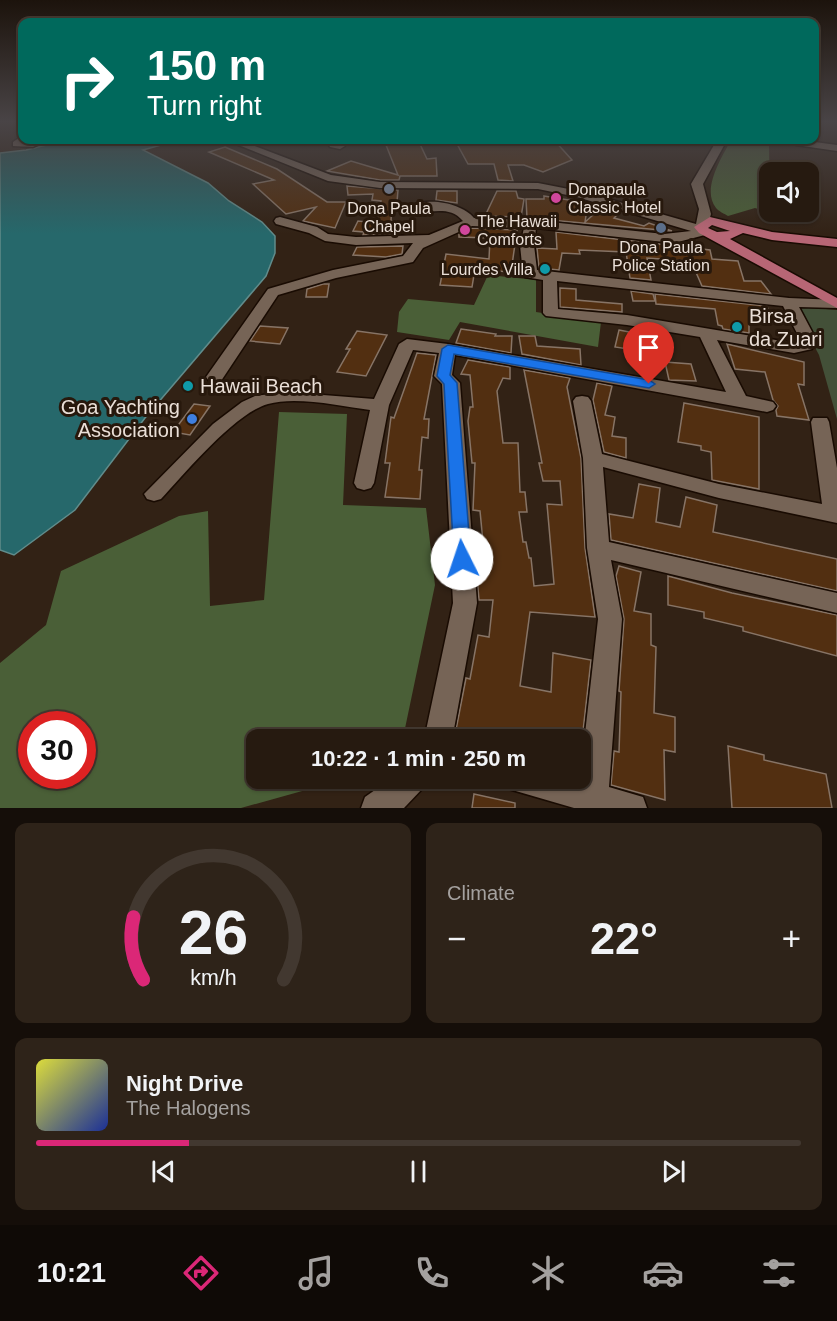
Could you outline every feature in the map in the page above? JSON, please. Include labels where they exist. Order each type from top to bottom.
[{"type":"main road","points":[[714,229],[754,243],[837,296]]},
{"type":"main road","points":[[714,229],[837,245]]},
{"type":"main road","points":[[714,229],[740,252],[837,304]]},
{"type":"main road","points":[[754,243],[837,245]]},
{"type":"street","points":[[279,159],[342,182],[389,185],[538,186],[649,214],[668,222],[714,229]]},
{"type":"street","points":[[711,159],[697,184],[706,219],[714,229]]},
{"type":"street","points":[[697,184],[708,205],[714,229]]},
{"type":"street","points":[[419,207],[458,208],[465,212],[470,222]]},
{"type":"street","points":[[280,221],[313,230],[325,237],[356,241],[431,239]]},
{"type":"street","points":[[215,377],[273,292],[323,276],[408,259],[418,246],[470,222],[531,224],[664,238],[714,229]]},
{"type":"street","points":[[531,224],[527,245],[530,274],[789,302],[837,304]]},
{"type":"street","points":[[550,276],[551,313],[627,320],[794,348],[806,346],[809,341],[789,302]]},
{"type":"street","points":[[706,333],[739,400]]},
{"type":"street","points":[[364,483],[380,405],[407,344],[448,349],[767,406]]},
{"type":"street","points":[[440,729],[465,603],[451,383],[443,376],[448,349]]},
{"type":"street","points":[[154,494],[234,417],[261,400],[283,398],[380,405]]},
{"type":"street","points":[[582,401],[593,458],[598,548],[610,619],[593,798]]},
{"type":"street","points":[[593,458],[719,491],[836,514],[820,422]]},
{"type":"street","points":[[598,548],[837,603]]},
{"type":"street","points":[[376,808],[403,789]]},
{"type":"street","points":[[558,789],[632,808]]},
{"type":"green space","points":[[721,159],[769,159],[769,162],[759,162],[759,209],[755,208],[728,216],[717,209],[711,192],[714,173]]},
{"type":"green space","points":[[488,275],[536,280],[536,312],[601,322],[598,347],[460,322],[449,340],[397,332],[399,312],[408,299],[474,305]]},
{"type":"green space","points":[[793,306],[837,310],[837,419],[819,355]]},
{"type":"green space","points":[[279,412],[347,414],[343,505],[426,508],[435,585],[405,729],[246,729],[246,789],[309,789],[241,808],[0,808],[0,663],[46,625],[61,571],[179,516],[208,511],[210,606],[264,600]]},
{"type":"water","points":[[0,159],[160,159],[208,183],[229,201],[262,222],[275,236],[275,253],[266,276],[145,418],[75,510],[14,555],[0,550]]},
{"type":"building","points":[[225,159],[253,159],[277,169],[327,202],[346,202],[335,228],[303,221],[316,207],[286,214],[253,184],[274,180]]},
{"type":"building","points":[[391,159],[436,159],[437,176],[400,176],[399,180],[380,180],[327,171],[351,161],[398,175]]},
{"type":"building","points":[[465,159],[572,160],[543,172],[524,165],[508,165],[513,181],[498,180],[494,164],[468,164]]},
{"type":"building","points":[[347,186],[398,190],[397,202],[392,202],[391,221],[396,221],[391,234],[363,235],[364,232],[353,231],[358,221],[377,223],[381,201],[372,200],[373,194],[348,195]]},
{"type":"building","points":[[437,191],[457,191],[457,203],[436,200]]},
{"type":"building","points":[[497,191],[516,191],[518,198],[524,199],[521,217],[485,216]]},
{"type":"building","points":[[544,196],[588,203],[585,222],[602,207],[620,212],[614,218],[644,226],[649,223],[672,231],[527,218],[526,199],[544,199]]},
{"type":"building","points":[[472,228],[517,230],[511,272],[475,269],[472,287],[440,285],[446,254],[489,259],[490,238],[459,237],[459,234]]},
{"type":"building","points":[[556,232],[710,250],[712,259],[738,261],[744,281],[761,281],[771,294],[702,286],[691,261],[647,258],[651,280],[630,278],[626,252],[579,250],[580,254],[562,253],[559,270],[539,268],[537,248],[557,249]]},
{"type":"building","points":[[403,246],[402,254],[386,257],[353,255],[357,247]]},
{"type":"building","points":[[329,284],[327,297],[306,297],[307,289]]},
{"type":"building","points":[[560,288],[576,289],[576,300],[622,304],[622,312],[560,307]]},
{"type":"building","points":[[631,291],[653,294],[655,301],[633,301]]},
{"type":"building","points":[[655,294],[767,306],[772,323],[749,321],[749,333],[723,329],[718,325],[715,309],[656,304]]},
{"type":"building","points":[[260,326],[288,328],[280,344],[250,341]]},
{"type":"building","points":[[461,329],[496,334],[495,336],[512,336],[511,353],[456,343]]},
{"type":"building","points":[[619,330],[650,336],[647,352],[615,347]]},
{"type":"building","points":[[357,331],[387,335],[366,376],[337,372],[350,349],[346,349]]},
{"type":"building","points":[[519,336],[535,336],[537,346],[580,349],[581,365],[522,354]]},
{"type":"building","points":[[727,344],[804,362],[804,385],[798,384],[809,420],[777,416],[778,406],[773,400],[765,372],[735,369]]},
{"type":"building","points":[[417,353],[436,355],[424,419],[429,419],[428,438],[422,437],[419,470],[422,470],[420,499],[385,497],[390,463],[385,463],[391,417],[394,418]]},
{"type":"building","points":[[468,360],[510,367],[510,379],[503,378],[497,391],[503,443],[518,443],[520,492],[525,492],[527,512],[519,512],[523,542],[526,542],[529,558],[531,558],[534,586],[554,584],[547,504],[562,505],[560,481],[543,481],[539,463],[542,463],[524,370],[570,378],[567,387],[581,458],[585,548],[595,617],[530,612],[520,686],[551,692],[553,653],[591,660],[583,729],[456,729],[466,678],[470,679],[478,635],[489,637],[493,600],[479,600],[477,576],[483,576],[480,542],[483,542],[480,511],[473,510],[475,463],[472,463],[468,421],[470,407],[473,407],[470,375],[461,374]]},
{"type":"building","points":[[665,362],[691,364],[696,381],[669,380]]},
{"type":"building","points":[[597,383],[612,386],[605,415],[615,417],[612,436],[626,438],[626,458],[604,452],[593,400]]},
{"type":"building","points":[[684,403],[759,417],[759,489],[712,480],[711,452],[701,450],[701,446],[678,442]]},
{"type":"building","name":"Goa Yachting Association","points":[[194,404],[210,406],[190,435],[173,432]]},
{"type":"building","points":[[639,484],[660,488],[656,522],[680,527],[686,497],[717,505],[713,532],[837,559],[837,591],[611,540],[609,514],[633,518]]},
{"type":"building","points":[[619,566],[641,572],[634,611],[651,614],[651,645],[656,647],[654,713],[675,717],[675,752],[664,750],[665,800],[611,785],[614,751],[619,752],[621,692],[619,691],[624,619],[616,576]]},
{"type":"building","points":[[668,576],[732,593],[837,615],[837,656],[743,631],[743,627],[704,618],[704,612],[668,605]]},
{"type":"building","points":[[728,746],[764,755],[764,760],[826,774],[832,808],[732,808]]},
{"type":"building","points":[[474,794],[515,803],[515,808],[472,808]]},
{"type":"place","name":"Dona Paula Chapel","points":[[389,189]]},
{"type":"place","name":"Donapaula Classic Hotel","points":[[556,198]]},
{"type":"place","name":"Dona Paula Police Station","points":[[661,228]]},
{"type":"place","name":"The Hawaii Comforts","points":[[465,230]]},
{"type":"place","name":"Lourdes Villa","points":[[545,269]]},
{"type":"place","name":"Birsa da Zuari","points":[[737,327]]},
{"type":"place","name":"Hawaii Beach","points":[[188,386]]},
{"type":"place","name":"Goa Yachting Association","points":[[192,419]]},
{"type":"route","points":[[462,559],[451,383],[443,376],[448,349],[649,384]]}]
